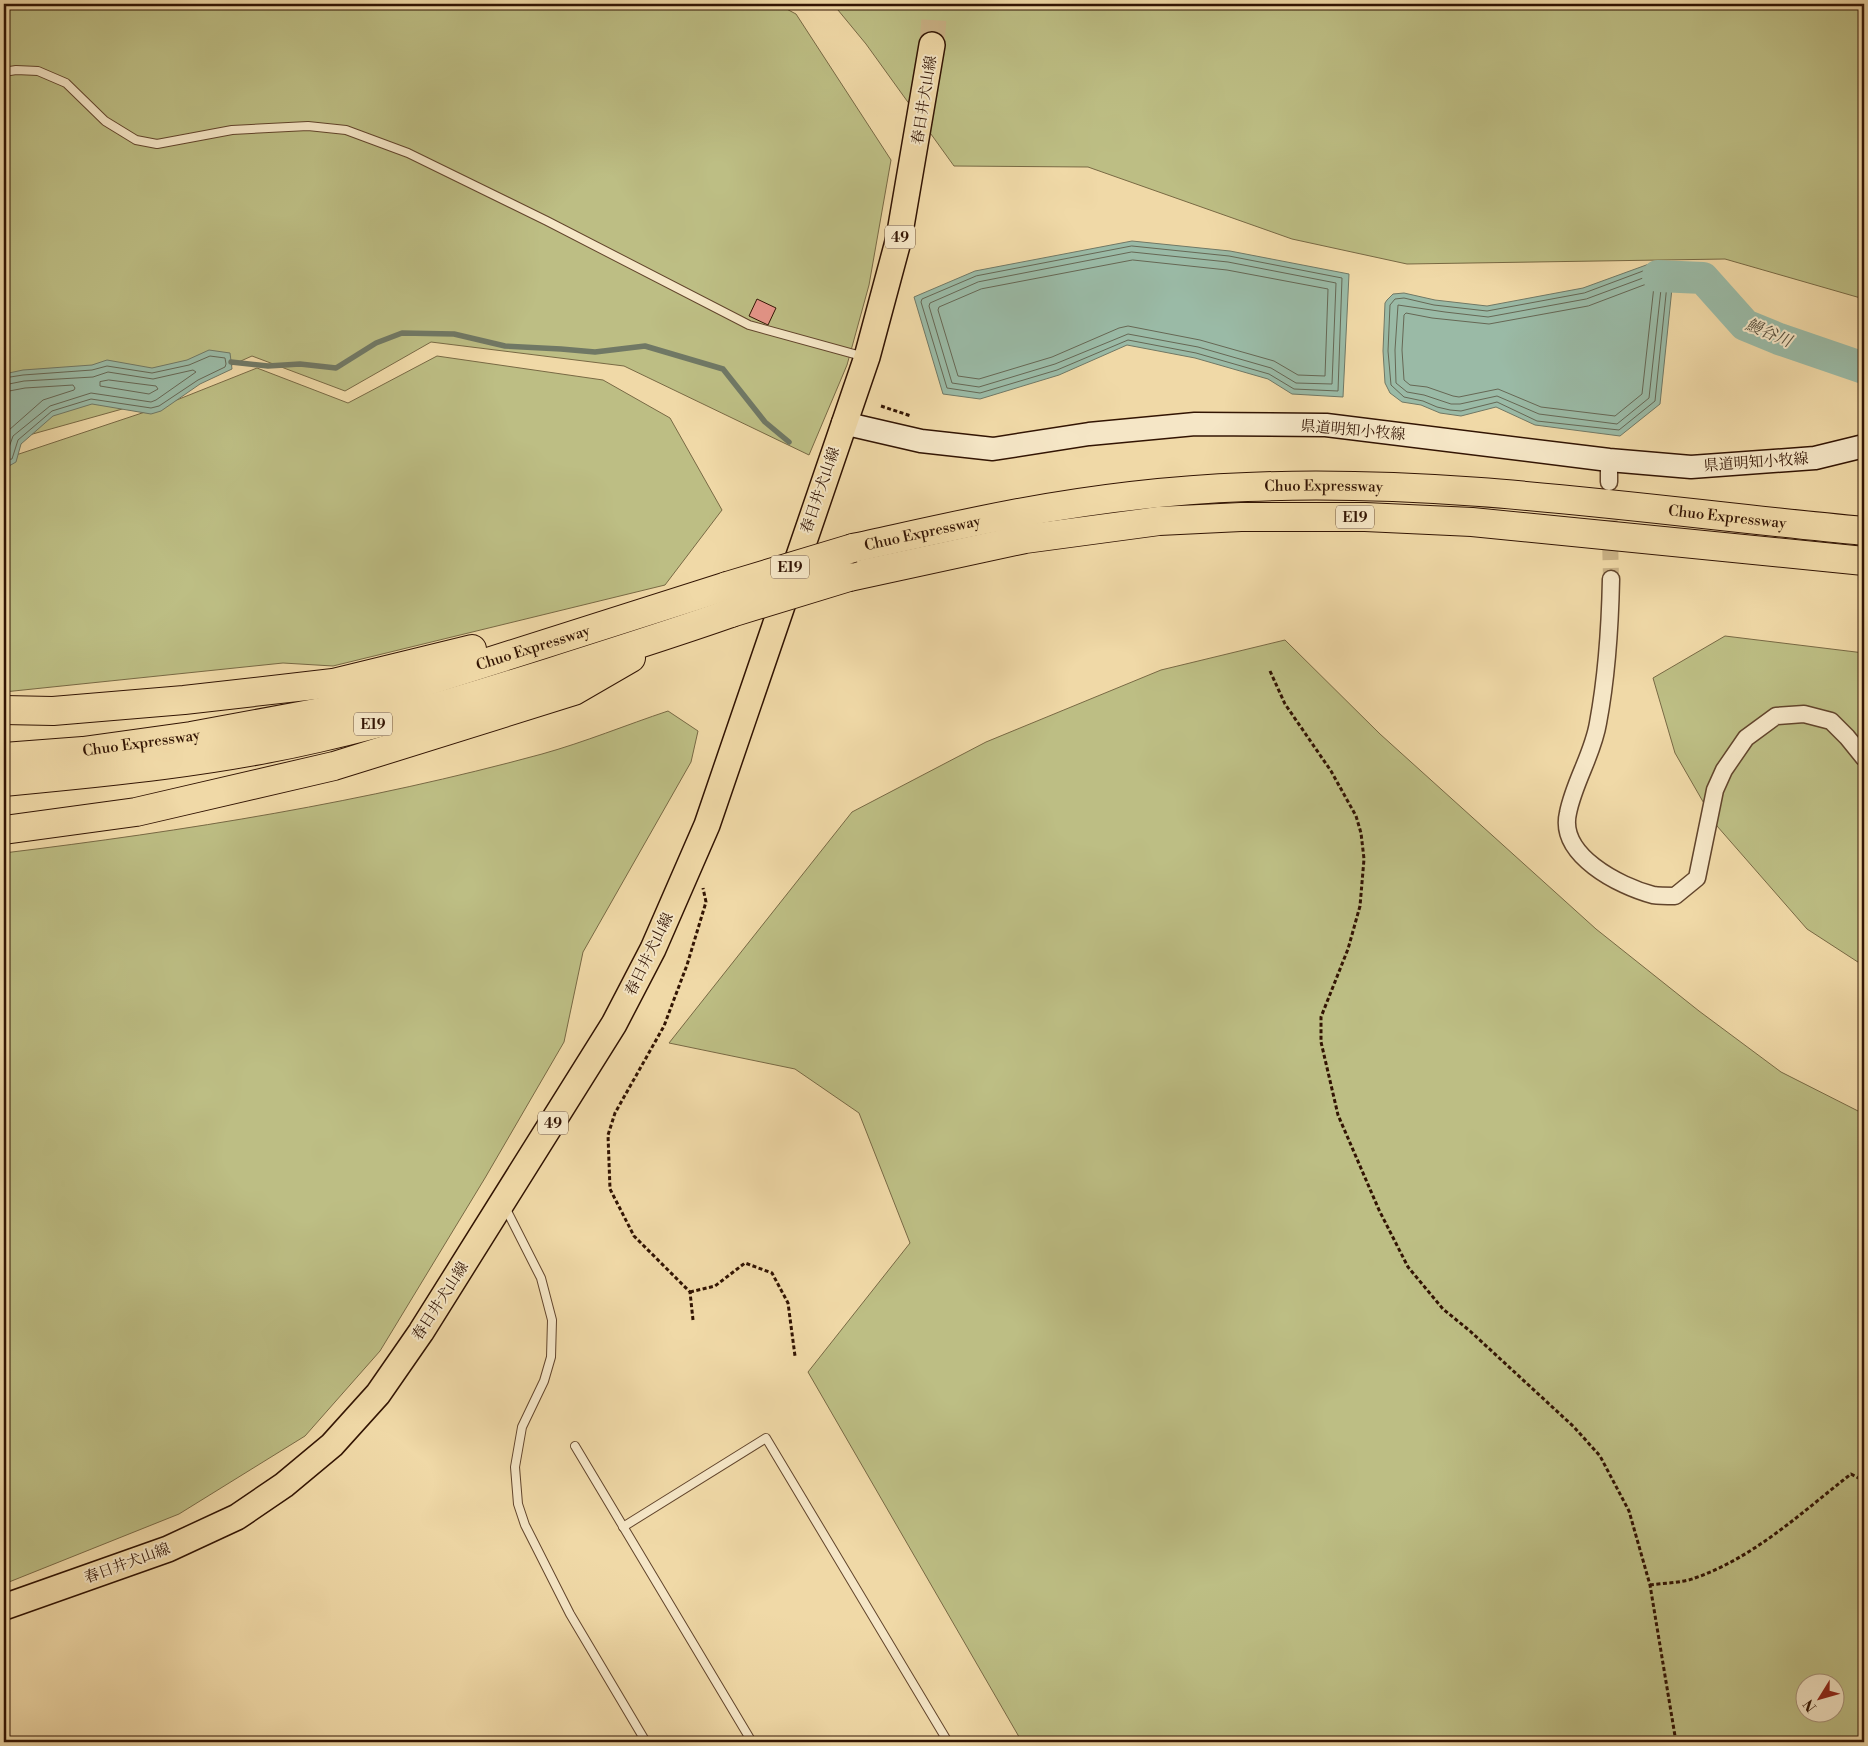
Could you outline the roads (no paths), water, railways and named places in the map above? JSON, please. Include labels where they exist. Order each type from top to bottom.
[{"type":"highway","name":"Chuo Expressway","points":[[4,757],[84,751],[191,736],[321,712],[422,683],[853,548],[1009,515],[1141,495],[1248,487],[1365,486],[1471,491],[1589,501],[1864,531]]},
{"type":"highway","name":"Chuo Expressway","points":[[4,782],[104,773],[218,757],[317,738],[468,698],[849,577],[1024,539],[1159,520],[1365,516],[1472,522],[1864,562]]},
{"type":"highway","points":[[4,710],[53,711],[184,700],[333,683],[487,646],[698,578],[722,588]]},
{"type":"highway","points":[[4,830],[136,812],[334,766],[574,692],[676,632]]},
{"type":"main road","name":"春日井犬山線","points":[[4,1607],[168,1549],[237,1517],[284,1485],[332,1444],[378,1394],[421,1332],[614,1024],[654,949],[707,825],[867,357],[900,238],[932,45]]},
{"type":"main road","name":"県道明知小牧線","points":[[843,423],[921,442],[993,449],[1089,434],[1195,424],[1326,425],[1610,460],[1691,467],[1815,458],[1864,446]]},
{"type":"street","points":[[1608,482],[1610,460]]},
{"type":"street","points":[[1611,579],[1610,640],[1598,725],[1567,814],[1568,835],[1586,861],[1622,883],[1654,895],[1676,896],[1696,878],[1715,790],[1724,770],[1746,738],[1776,716],[1804,714],[1831,721],[1864,758]]},
{"type":"lane","points":[[4,72],[16,70],[38,72],[66,83],[105,121],[136,140],[157,144],[232,130],[308,126],[346,130],[417,157],[547,220],[749,326],[867,357]]},
{"type":"lane","points":[[503,1203],[542,1278],[552,1320],[551,1357],[544,1381],[522,1427],[515,1467],[518,1504],[525,1525],[570,1614],[646,1742]]},
{"type":"lane","points":[[623,1527],[766,1438],[948,1742]]},
{"type":"lane","points":[[575,1446],[752,1742]]},
{"type":"water","points":[[1132,241],[1230,251],[1349,274],[1343,397],[1292,394],[1268,379],[1195,358],[1127,345],[1059,375],[980,399],[943,394],[914,297],[975,271]]},
{"type":"water","points":[[1649,264],[1674,269],[1660,404],[1620,436],[1535,425],[1496,407],[1461,416],[1440,413],[1421,405],[1402,402],[1390,393],[1385,383],[1383,351],[1385,303],[1393,294],[1404,293],[1435,300],[1487,306],[1583,288]]},
{"type":"water","points":[[209,350],[230,353],[232,369],[200,384],[161,411],[151,414],[92,404],[53,416],[21,444],[16,462],[9,466],[4,465],[4,374],[23,370],[92,365],[107,360],[152,368],[187,360]]},
{"type":"waterway","name":"鰻谷川","points":[[1658,276],[1703,278],[1745,325],[1779,339],[1864,368]]},
{"type":"waterway","points":[[231,362],[268,366],[300,364],[336,368],[376,343],[402,333],[454,334],[505,346],[595,352],[645,346],[723,369],[765,422],[789,442]]},
{"type":"tunnel","points":[[932,45],[935,4]]},
{"type":"tunnel","points":[[1609,496],[1611,579]]}]
